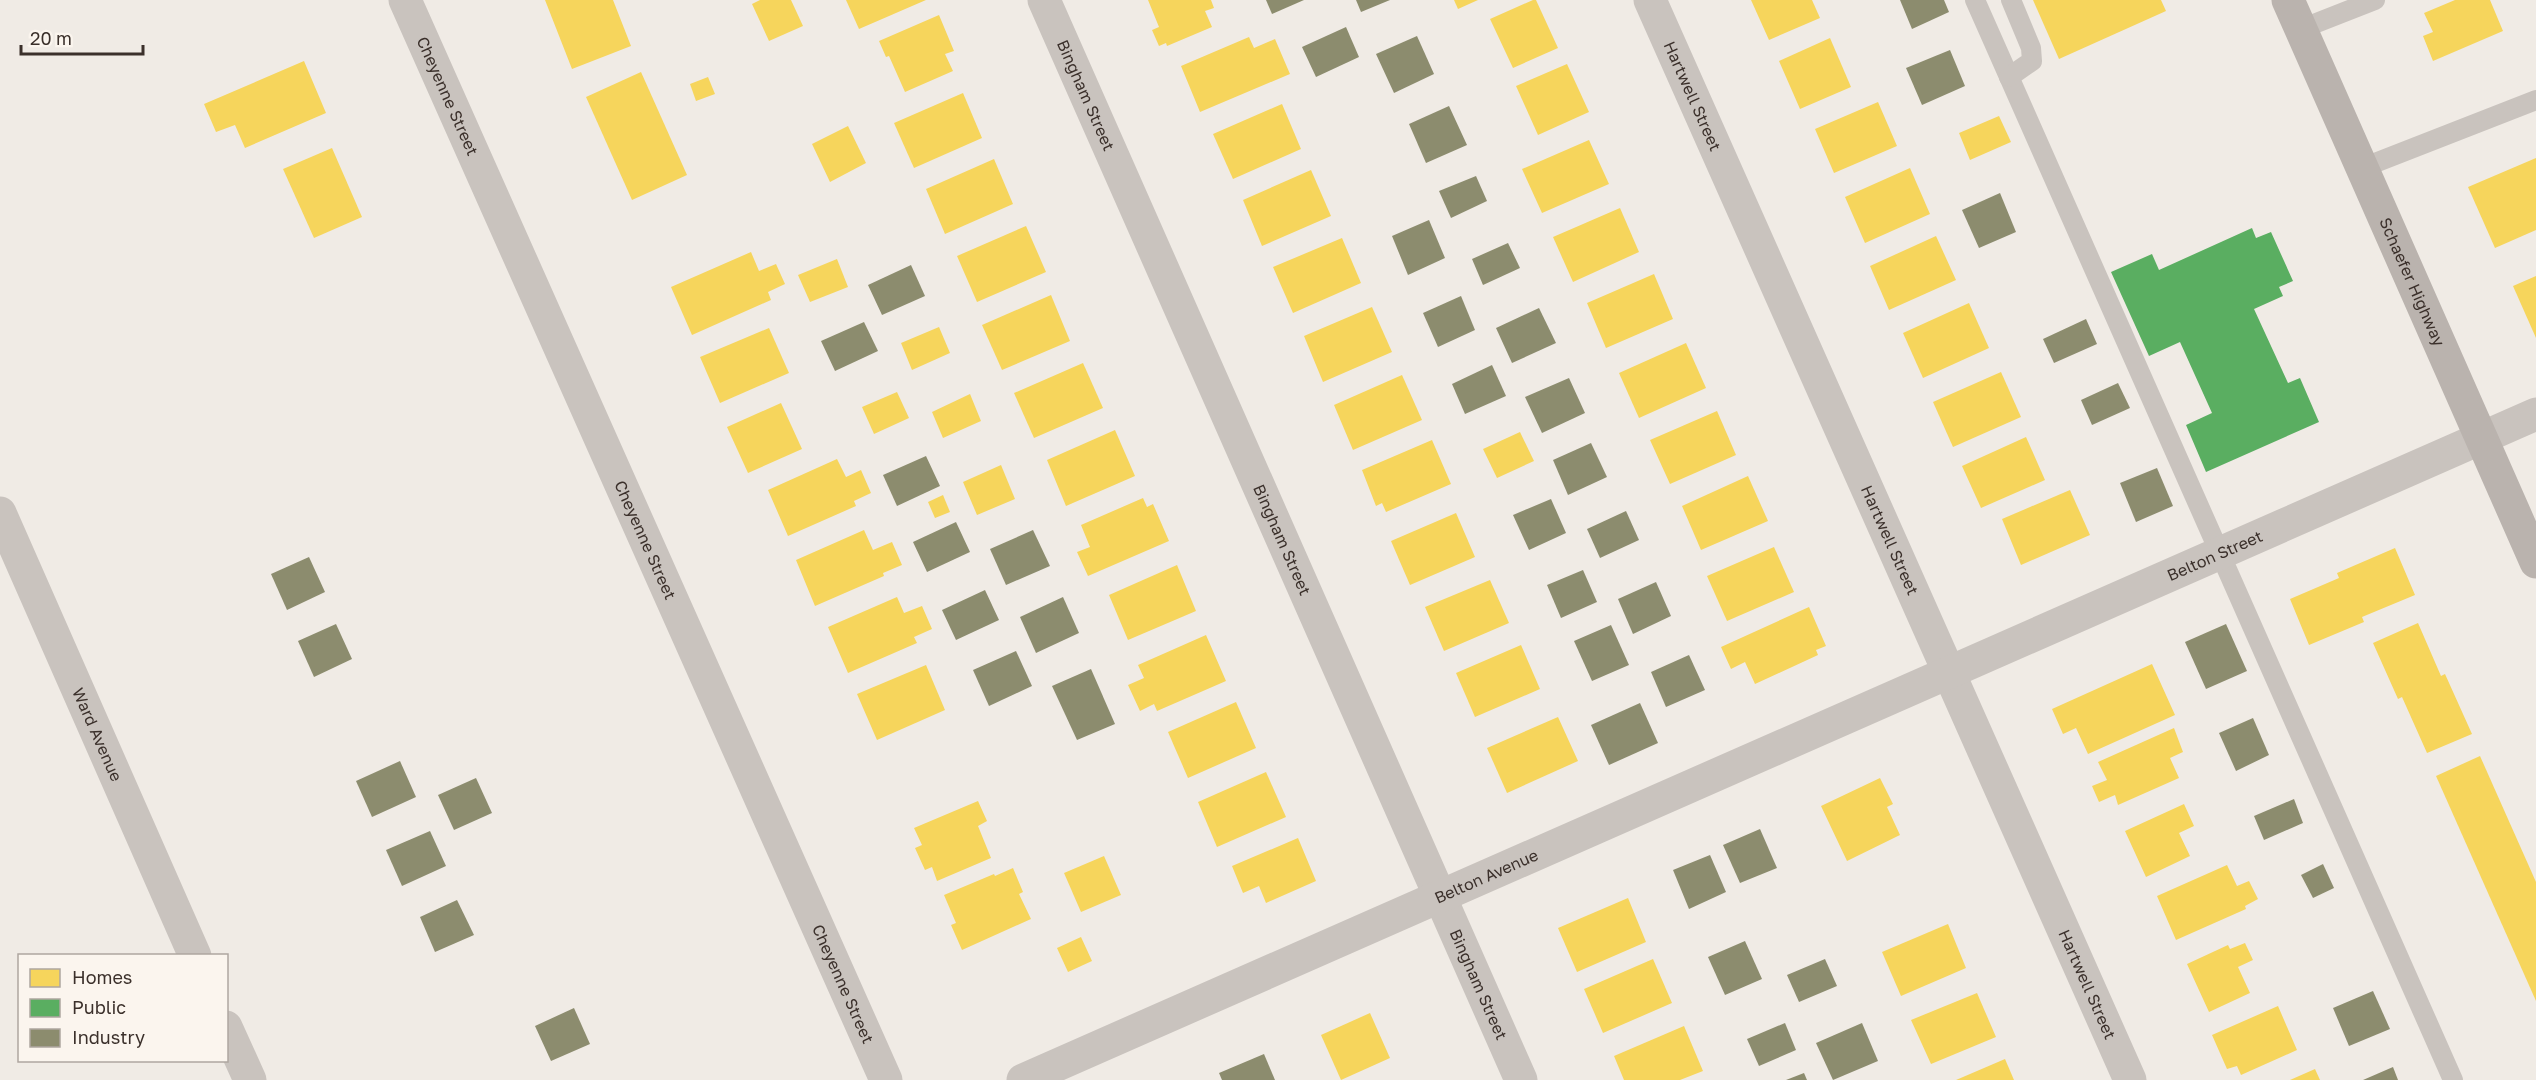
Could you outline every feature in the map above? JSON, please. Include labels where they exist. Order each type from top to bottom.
[{"type":"main road","name":"Schaefer Highway","points":[[2288,0],[2536,562]]},
{"type":"street","name":"Cheyenne Street","points":[[405,0],[886,1080]]},
{"type":"street","name":"Bingham Street","points":[[1044,0],[1521,1080]]},
{"type":"street","name":"Hartwell Street","points":[[1650,0],[2130,1080]]},
{"type":"street","points":[[2481,438],[2536,414]]},
{"type":"street","name":"Belton Street","points":[[1950,672],[2481,438]]},
{"type":"street","name":"Ward Avenue","points":[[0,513],[194,954]]},
{"type":"street","name":"Belton Avenue","points":[[1023,1080],[1950,672]]},
{"type":"street","points":[[228,1031],[250,1080]]},
{"type":"lane","points":[[1975,0],[2453,1080]]},
{"type":"lane","points":[[2009,77],[2032,62],[2031,48],[2011,0]]},
{"type":"lane","points":[[2301,29],[2375,0]]},
{"type":"lane","points":[[2362,168],[2536,100]]},
{"type":"building: Homes","points":[[545,0],[613,0],[631,46],[572,69]]},
{"type":"building: Homes","points":[[760,0],[791,0],[803,26],[769,41],[752,4]]},
{"type":"building: Homes","points":[[846,0],[926,0],[859,29]]},
{"type":"building: Homes","points":[[1148,0],[1211,0],[1214,8],[1205,11],[1212,27],[1167,46],[1166,43],[1159,46],[1152,30],[1159,27]]},
{"type":"building: Homes","points":[[1454,0],[1478,0],[1458,9]]},
{"type":"building: Homes","points":[[1536,0],[1558,48],[1513,68],[1490,19]]},
{"type":"building: Homes","points":[[1751,0],[1812,0],[1820,18],[1769,40]]},
{"type":"building: Homes","points":[[2033,0],[2161,0],[2166,11],[2059,59]]},
{"type":"building: Homes","points":[[2455,0],[2490,0],[2503,31],[2433,61],[2423,36],[2433,32],[2424,13]]},
{"type":"building: Homes","points":[[939,15],[954,51],[945,54],[953,71],[905,92],[889,56],[886,57],[879,41]]},
{"type":"building: Homes","points":[[1249,37],[1254,48],[1275,39],[1290,74],[1200,112],[1181,66]]},
{"type":"building: Homes","points":[[1830,38],[1851,87],[1800,109],[1779,61]]},
{"type":"building: Homes","points":[[304,61],[326,113],[245,148],[235,125],[216,132],[204,104]]},
{"type":"building: Homes","points":[[1567,64],[1589,112],[1538,135],[1516,86]]},
{"type":"building: Homes","points":[[641,72],[687,175],[632,200],[586,97]]},
{"type":"building: Homes","points":[[708,77],[715,94],[696,101],[690,84]]},
{"type":"building: Homes","points":[[963,93],[982,138],[914,168],[894,123]]},
{"type":"building: Homes","points":[[1878,102],[1897,146],[1834,173],[1815,129]]},
{"type":"building: Homes","points":[[1282,104],[1301,149],[1233,179],[1213,134]]},
{"type":"building: Homes","points":[[1999,116],[2011,142],[1970,160],[1959,133]]},
{"type":"building: Homes","points":[[848,126],[866,163],[830,182],[812,144]]},
{"type":"building: Homes","points":[[1589,140],[1609,184],[1542,213],[1522,169]]},
{"type":"building: Homes","points":[[332,148],[362,217],[314,238],[283,169]]},
{"type":"building: Homes","points":[[2536,158],[2536,230],[2495,248],[2468,187]]},
{"type":"building: Homes","points":[[994,159],[1013,204],[945,234],[926,189]]},
{"type":"building: Homes","points":[[1910,168],[1930,214],[1865,243],[1845,197]]},
{"type":"building: Homes","points":[[1311,170],[1331,216],[1262,246],[1243,200]]},
{"type":"building: Homes","points":[[1620,208],[1639,252],[1573,282],[1553,237]]},
{"type":"building: Homes","points":[[1026,226],[1046,272],[977,302],[957,256]]},
{"type":"building: Homes","points":[[1936,236],[1956,280],[1889,310],[1870,266]]},
{"type":"building: Homes","points":[[1342,238],[1361,283],[1293,313],[1273,267]]},
{"type":"building: Homes","points":[[751,252],[759,271],[776,264],[785,284],[768,292],[771,300],[692,335],[671,287]]},
{"type":"building: Homes","points":[[837,259],[848,287],[810,302],[798,275]]},
{"type":"building: Homes","points":[[1654,274],[1673,319],[1606,348],[1587,303]]},
{"type":"building: Homes","points":[[2536,276],[2536,338],[2513,286]]},
{"type":"building: Homes","points":[[1051,295],[1070,341],[1002,370],[982,325]]},
{"type":"building: Homes","points":[[1969,303],[1989,348],[1923,378],[1903,333]]},
{"type":"building: Homes","points":[[1372,307],[1392,352],[1323,382],[1304,336]]},
{"type":"building: Homes","points":[[939,327],[950,353],[912,370],[901,343]]},
{"type":"building: Homes","points":[[769,328],[789,373],[720,403],[700,357]]},
{"type":"building: Homes","points":[[1686,343],[1706,388],[1639,418],[1619,373]]},
{"type":"building: Homes","points":[[1083,363],[1103,408],[1034,438],[1014,393]]},
{"type":"building: Homes","points":[[2001,372],[2021,417],[1953,447],[1933,402]]},
{"type":"building: Homes","points":[[1402,375],[1422,420],[1353,450],[1334,405]]},
{"type":"building: Homes","points":[[897,392],[909,418],[874,434],[862,407]]},
{"type":"building: Homes","points":[[970,394],[981,421],[943,438],[932,412]]},
{"type":"building: Homes","points":[[781,403],[802,449],[748,473],[727,427]]},
{"type":"building: Homes","points":[[1717,411],[1736,455],[1670,484],[1650,440]]},
{"type":"building: Homes","points":[[1115,430],[1135,476],[1066,506],[1047,460]]},
{"type":"building: Homes","points":[[1520,432],[1534,461],[1497,478],[1483,449]]},
{"type":"building: Homes","points":[[2026,437],[2045,480],[1981,508],[1962,466]]},
{"type":"building: Homes","points":[[1432,440],[1451,484],[1386,512],[1382,503],[1376,506],[1362,470]]},
{"type":"building: Homes","points":[[837,459],[846,477],[861,470],[871,493],[854,501],[856,506],[788,536],[768,490]]},
{"type":"building: Homes","points":[[1001,465],[1015,499],[977,515],[963,482]]},
{"type":"building: Homes","points":[[1748,476],[1768,521],[1701,550],[1682,506]]},
{"type":"building: Homes","points":[[2070,490],[2090,535],[2021,565],[2002,519]]},
{"type":"building: Homes","points":[[943,495],[950,512],[935,518],[928,502]]},
{"type":"building: Homes","points":[[1143,498],[1147,507],[1153,504],[1169,541],[1088,576],[1077,552],[1090,547],[1081,525]]},
{"type":"building: Homes","points":[[1456,513],[1475,557],[1410,585],[1391,541]]},
{"type":"building: Homes","points":[[864,530],[873,550],[892,542],[902,565],[883,573],[884,576],[815,606],[796,560]]},
{"type":"building: Homes","points":[[1774,547],[1794,592],[1727,621],[1707,576]]},
{"type":"building: Homes","points":[[2395,548],[2415,595],[2362,617],[2364,622],[2309,645],[2290,599],[2339,578],[2337,573]]},
{"type":"building: Homes","points":[[1177,565],[1196,611],[1128,640],[1109,595]]},
{"type":"building: Homes","points":[[1490,580],[1509,623],[1444,651],[1425,607]]},
{"type":"building: Homes","points":[[897,597],[904,613],[922,606],[932,629],[914,637],[917,643],[848,673],[828,627]]},
{"type":"building: Homes","points":[[1809,607],[1826,646],[1816,650],[1818,655],[1755,684],[1745,662],[1731,669],[1721,647]]},
{"type":"building: Homes","points":[[2418,623],[2441,676],[2445,674],[2472,734],[2427,753],[2402,697],[2398,699],[2373,643]]},
{"type":"building: Homes","points":[[1206,635],[1226,681],[1157,711],[1154,704],[1140,711],[1128,685],[1144,678],[1138,665]]},
{"type":"building: Homes","points":[[1521,645],[1540,689],[1475,717],[1456,673]]},
{"type":"building: Homes","points":[[2152,664],[2175,715],[2088,754],[2076,728],[2063,734],[2052,709]]},
{"type":"building: Homes","points":[[926,665],[945,710],[877,740],[857,694]]},
{"type":"building: Homes","points":[[1236,702],[1256,748],[1188,778],[1168,732]]},
{"type":"building: Homes","points":[[1558,717],[1578,761],[1507,793],[1487,748]]},
{"type":"building: Homes","points":[[2174,728],[2183,752],[2170,758],[2179,778],[2118,805],[2115,795],[2099,802],[2092,786],[2107,780],[2098,762]]},
{"type":"building: Homes","points":[[2480,756],[2536,882],[2536,1001],[2436,776]]},
{"type":"building: Homes","points":[[1266,772],[1286,817],[1217,847],[1198,802]]},
{"type":"building: Homes","points":[[1880,778],[1893,804],[1887,807],[1900,835],[1847,861],[1821,806]]},
{"type":"building: Homes","points":[[978,801],[987,821],[978,826],[991,858],[937,881],[932,867],[925,870],[915,848],[922,845],[914,828]]},
{"type":"building: Homes","points":[[2184,804],[2194,826],[2179,833],[2190,856],[2146,877],[2125,831]]},
{"type":"building: Homes","points":[[1298,838],[1316,881],[1266,903],[1259,886],[1243,893],[1232,866]]},
{"type":"building: Homes","points":[[1104,856],[1121,895],[1081,912],[1064,873]]},
{"type":"building: Homes","points":[[2227,865],[2237,886],[2249,881],[2258,899],[2245,906],[2246,909],[2176,940],[2157,896]]},
{"type":"building: Homes","points":[[1013,868],[1023,892],[1019,894],[1031,919],[962,950],[951,925],[956,923],[944,895]]},
{"type":"building: Homes","points":[[1628,898],[1646,942],[1577,972],[1558,928]]},
{"type":"building: Homes","points":[[1948,924],[1966,968],[1901,996],[1882,952]]},
{"type":"building: Homes","points":[[1081,937],[1092,961],[1068,972],[1057,948]]},
{"type":"building: Homes","points":[[2245,943],[2253,960],[2238,967],[2250,993],[2209,1012],[2187,964],[2228,945],[2230,949]]},
{"type":"building: Homes","points":[[1653,959],[1672,1003],[1603,1033],[1584,989]]},
{"type":"building: Homes","points":[[1977,993],[1996,1037],[1931,1064],[1911,1020]]},
{"type":"building: Homes","points":[[2278,1006],[2297,1050],[2241,1075],[2237,1066],[2227,1069],[2212,1035]]},
{"type":"building: Homes","points":[[1370,1013],[1390,1058],[1341,1080],[1321,1035]]},
{"type":"building: Homes","points":[[1684,1026],[1703,1071],[1680,1080],[1624,1080],[1614,1056]]},
{"type":"building: Homes","points":[[2005,1059],[2014,1080],[1956,1080]]},
{"type":"building: Homes","points":[[2315,1069],[2320,1080],[2290,1080]]},
{"type":"building: Public","points":[[2252,228],[2256,238],[2271,232],[2293,281],[2279,287],[2283,296],[2254,309],[2288,383],[2300,378],[2319,422],[2206,472],[2186,425],[2212,413],[2180,342],[2149,356],[2111,272],[2152,254],[2159,270]]},
{"type":"building: Industry","points":[[1266,0],[1304,0],[1272,14]]},
{"type":"building: Industry","points":[[1356,0],[1390,0],[1361,12]]},
{"type":"building: Industry","points":[[1900,0],[1944,0],[1949,12],[1912,29]]},
{"type":"building: Industry","points":[[1346,27],[1359,57],[1316,77],[1302,47]]},
{"type":"building: Industry","points":[[1417,36],[1434,74],[1394,93],[1376,54]]},
{"type":"building: Industry","points":[[1950,50],[1965,86],[1922,105],[1906,68]]},
{"type":"building: Industry","points":[[1449,106],[1467,145],[1426,163],[1409,124]]},
{"type":"building: Industry","points":[[1476,176],[1487,201],[1451,218],[1439,191]]},
{"type":"building: Industry","points":[[2000,193],[2016,232],[1979,248],[1962,210]]},
{"type":"building: Industry","points":[[1429,220],[1445,258],[1408,275],[1392,236]]},
{"type":"building: Industry","points":[[1508,243],[1520,268],[1483,285],[1472,259]]},
{"type":"building: Industry","points":[[911,265],[925,296],[882,315],[868,285]]},
{"type":"building: Industry","points":[[1461,296],[1475,330],[1438,347],[1423,313]]},
{"type":"building: Industry","points":[[1539,308],[1556,343],[1512,363],[1496,328]]},
{"type":"building: Industry","points":[[2086,319],[2097,344],[2054,363],[2043,339]]},
{"type":"building: Industry","points":[[864,322],[878,351],[835,371],[821,341]]},
{"type":"building: Industry","points":[[1492,365],[1506,396],[1465,414],[1452,384]]},
{"type":"building: Industry","points":[[1569,378],[1585,413],[1542,433],[1525,397]]},
{"type":"building: Industry","points":[[2118,383],[2130,408],[2092,425],[2081,400]]},
{"type":"building: Industry","points":[[1591,443],[1607,477],[1568,495],[1553,460]]},
{"type":"building: Industry","points":[[926,456],[940,486],[897,506],[883,475]]},
{"type":"building: Industry","points":[[2157,468],[2173,506],[2136,522],[2120,483]]},
{"type":"building: Industry","points":[[1551,499],[1566,533],[1529,550],[1513,515]]},
{"type":"building: Industry","points":[[1626,511],[1639,540],[1600,558],[1587,529]]},
{"type":"building: Industry","points":[[956,522],[970,552],[927,572],[913,542]]},
{"type":"building: Industry","points":[[1033,530],[1050,566],[1006,585],[990,549]]},
{"type":"building: Industry","points":[[309,557],[325,592],[287,610],[271,574]]},
{"type":"building: Industry","points":[[1583,570],[1597,602],[1561,618],[1547,585]]},
{"type":"building: Industry","points":[[1656,582],[1671,616],[1633,634],[1618,599]]},
{"type":"building: Industry","points":[[985,590],[999,620],[956,640],[942,610]]},
{"type":"building: Industry","points":[[1063,597],[1079,633],[1036,653],[1020,617]]},
{"type":"building: Industry","points":[[336,624],[352,659],[314,677],[298,641]]},
{"type":"building: Industry","points":[[2226,624],[2247,671],[2206,689],[2185,642]]},
{"type":"building: Industry","points":[[1611,625],[1629,665],[1592,681],[1574,641]]},
{"type":"building: Industry","points":[[1016,651],[1032,686],[989,706],[973,670]]},
{"type":"building: Industry","points":[[1689,655],[1705,690],[1666,707],[1651,672]]},
{"type":"building: Industry","points":[[1091,669],[1115,724],[1077,740],[1052,686]]},
{"type":"building: Industry","points":[[1640,703],[1658,743],[1609,765],[1591,725]]},
{"type":"building: Industry","points":[[2253,718],[2269,755],[2236,771],[2219,733]]},
{"type":"building: Industry","points":[[400,761],[416,797],[372,817],[356,781]]},
{"type":"building: Industry","points":[[476,778],[492,813],[454,830],[438,795]]},
{"type":"building: Industry","points":[[2294,799],[2303,823],[2264,840],[2254,816]]},
{"type":"building: Industry","points":[[1760,829],[1777,868],[1740,883],[1723,845]]},
{"type":"building: Industry","points":[[430,831],[446,866],[402,886],[386,850]]},
{"type":"building: Industry","points":[[1710,855],[1726,892],[1689,909],[1673,870]]},
{"type":"building: Industry","points":[[2323,864],[2334,888],[2313,898],[2301,875]]},
{"type":"building: Industry","points":[[457,900],[474,935],[435,952],[420,917]]},
{"type":"building: Industry","points":[[1745,941],[1762,979],[1725,995],[1708,957]]},
{"type":"building: Industry","points":[[1825,959],[1837,986],[1799,1002],[1787,975]]},
{"type":"building: Industry","points":[[2373,991],[2390,1029],[2349,1046],[2333,1008]]},
{"type":"building: Industry","points":[[574,1008],[590,1044],[551,1061],[535,1026]]},
{"type":"building: Industry","points":[[1785,1023],[1796,1050],[1759,1066],[1747,1039]]},
{"type":"building: Industry","points":[[1862,1023],[1878,1061],[1833,1080],[1816,1043]]},
{"type":"building: Industry","points":[[1264,1054],[1275,1080],[1222,1080],[1219,1073]]},
{"type":"building: Industry","points":[[2393,1067],[2398,1080],[2363,1080]]},
{"type":"building: Industry","points":[[1804,1073],[1807,1080],[1786,1080]]}]
